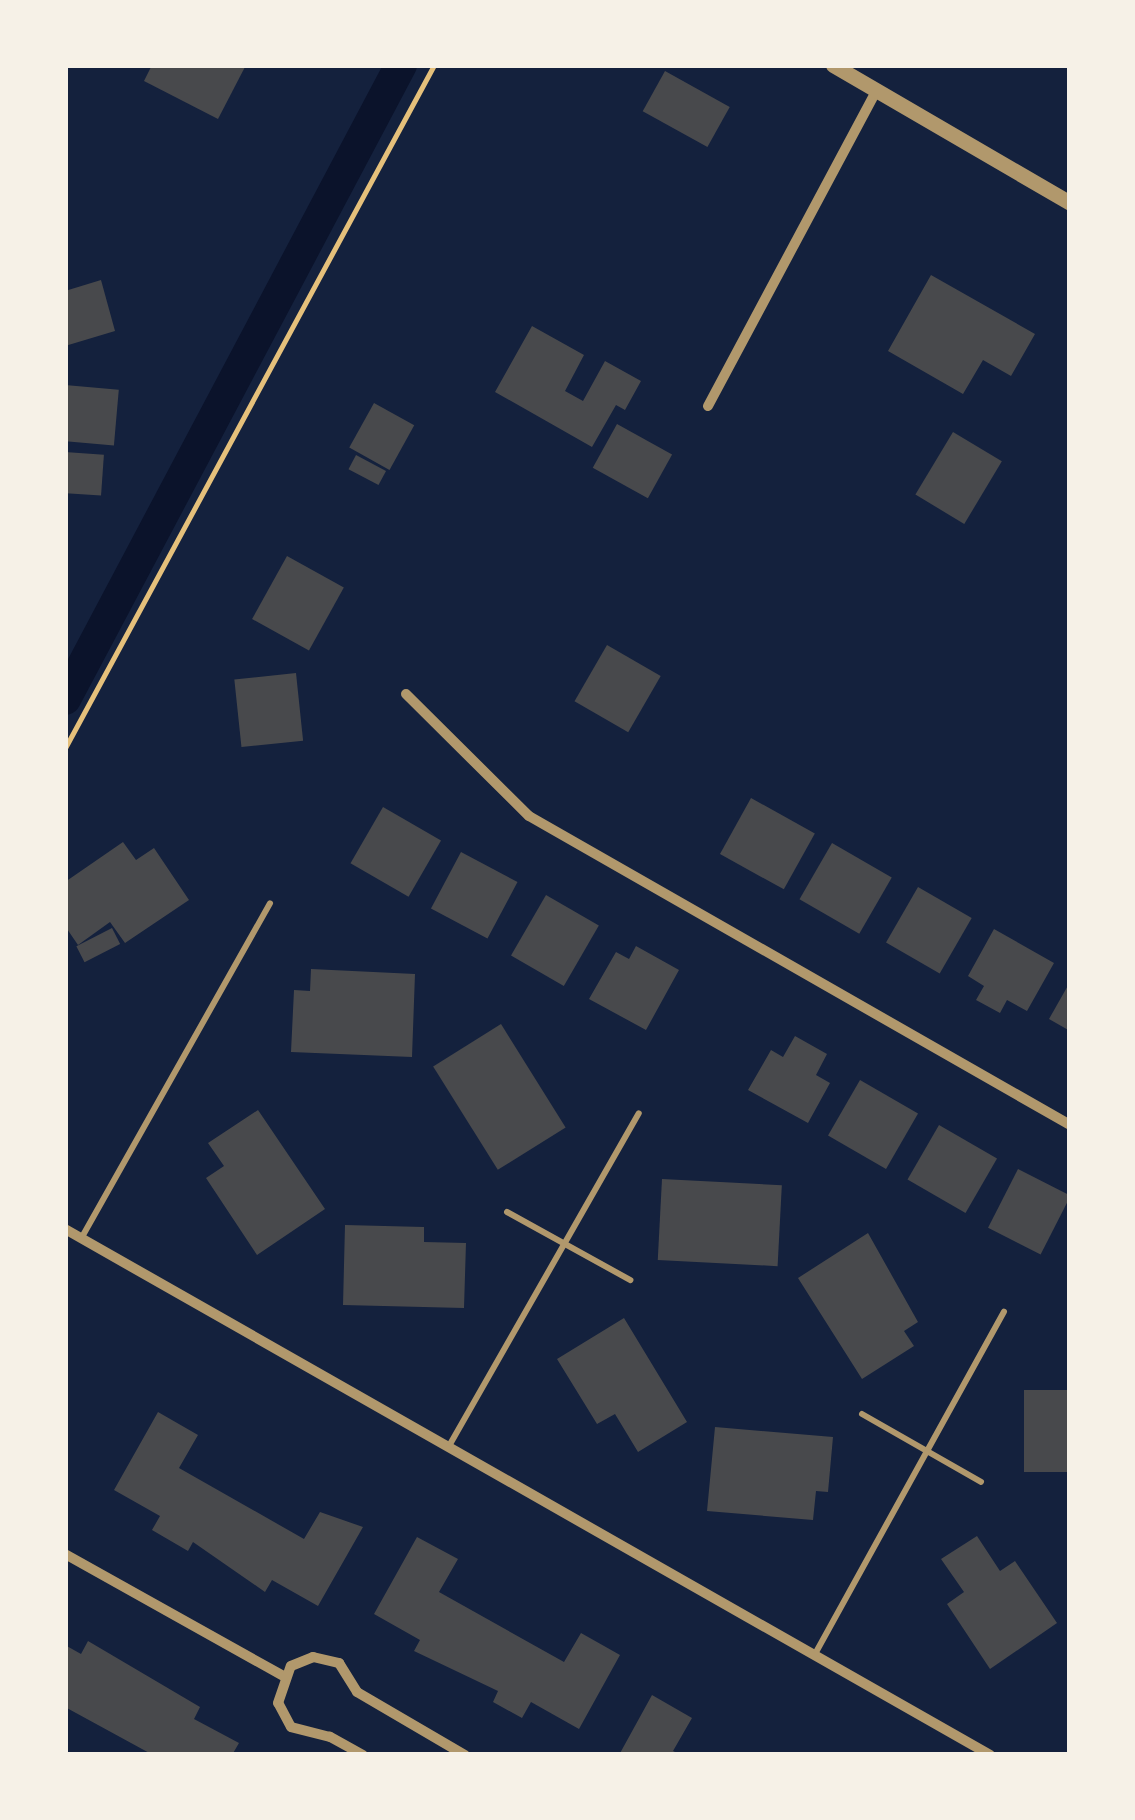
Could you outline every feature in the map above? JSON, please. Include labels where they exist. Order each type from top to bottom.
[{"type":"street","points":[[833,65],[1070,202]]},
{"type":"street","points":[[708,406],[877,89]]},
{"type":"street","points":[[406,694],[529,816],[1070,1125]]},
{"type":"street","points":[[65,1229],[990,1755]]},
{"type":"street","points":[[65,1554],[284,1676]]},
{"type":"street","points":[[362,1755],[330,1736],[291,1727],[278,1703],[284,1676],[313,1656],[339,1663],[357,1692],[466,1755]]},
{"type":"lane","points":[[81,1238],[270,903]]},
{"type":"lane","points":[[449,1448],[639,1113]]},
{"type":"lane","points":[[507,1212],[630,1280]]},
{"type":"lane","points":[[814,1656],[1004,1312]]},
{"type":"lane","points":[[862,1414],[981,1482]]},
{"type":"path","points":[[65,748],[434,65]]},
{"type":"building","points":[[152,65],[246,65],[218,119],[144,81]]},
{"type":"building","points":[[665,71],[730,107],[707,147],[643,111]]},
{"type":"building","points":[[931,275],[1035,334],[1011,376],[983,360],[963,394],[888,351]]},
{"type":"building","points":[[101,280],[115,331],[65,346],[65,291]]},
{"type":"building","points":[[532,326],[584,355],[565,391],[583,401],[605,361],[641,381],[625,410],[616,405],[592,447],[495,392]]},
{"type":"building","points":[[65,385],[119,390],[114,445],[65,441]]},
{"type":"building","points":[[374,403],[414,425],[390,470],[349,448]]},
{"type":"building","points":[[617,424],[672,455],[648,498],[593,468]]},
{"type":"building","points":[[953,432],[1002,461],[964,524],[915,495]]},
{"type":"building","points":[[65,452],[104,455],[101,496],[65,493]]},
{"type":"building","points":[[356,455],[386,471],[379,485],[348,469]]},
{"type":"building","points":[[287,556],[344,588],[309,650],[252,619]]},
{"type":"building","points":[[607,645],[661,676],[628,732],[574,701]]},
{"type":"building","points":[[296,673],[303,741],[241,747],[234,679]]},
{"type":"building","points":[[751,798],[815,833],[784,889],[720,854]]},
{"type":"building","points":[[383,807],[441,840],[409,897],[350,863]]},
{"type":"building","points":[[123,842],[136,860],[154,848],[189,900],[125,943],[110,922],[78,945],[65,926],[65,882]]},
{"type":"building","points":[[832,843],[892,878],[859,934],[800,899]]},
{"type":"building","points":[[461,852],[518,882],[487,939],[431,909]]},
{"type":"building","points":[[918,887],[972,918],[940,973],[886,942]]},
{"type":"building","points":[[546,895],[599,926],[564,986],[511,956]]},
{"type":"building","points":[[112,928],[120,944],[85,962],[76,946]]},
{"type":"building","points":[[994,929],[1054,963],[1027,1011],[1007,1000],[1000,1013],[976,1000],[984,986],[968,976]]},
{"type":"building","points":[[636,946],[679,970],[646,1030],[589,999],[616,952],[629,959]]},
{"type":"building","points":[[311,969],[415,974],[412,1057],[291,1052],[294,990],[310,991]]},
{"type":"building","points":[[1070,982],[1070,1031],[1049,1019]]},
{"type":"building","points":[[501,1024],[566,1127],[498,1170],[433,1066]]},
{"type":"building","points":[[795,1036],[827,1054],[816,1075],[830,1083],[808,1123],[748,1090],[771,1050],[783,1057]]},
{"type":"building","points":[[860,1080],[918,1114],[886,1169],[828,1135]]},
{"type":"building","points":[[258,1110],[325,1209],[257,1255],[206,1178],[224,1166],[208,1143]]},
{"type":"building","points":[[939,1125],[997,1158],[966,1213],[908,1180]]},
{"type":"building","points":[[1018,1169],[1070,1195],[1041,1255],[988,1228]]},
{"type":"building","points":[[662,1179],[782,1185],[778,1266],[658,1260]]},
{"type":"building","points":[[345,1225],[424,1227],[424,1242],[466,1243],[464,1308],[343,1305]]},
{"type":"building","points":[[868,1233],[918,1322],[904,1331],[914,1346],[862,1379],[798,1278]]},
{"type":"building","points":[[624,1318],[687,1422],[638,1452],[615,1414],[597,1424],[557,1359]]},
{"type":"building","points":[[1024,1390],[1070,1390],[1070,1472],[1024,1472]]},
{"type":"building","points":[[158,1412],[198,1435],[179,1468],[304,1539],[320,1512],[363,1527],[318,1606],[272,1580],[265,1592],[193,1542],[188,1551],[152,1530],[160,1516],[114,1490]]},
{"type":"building","points":[[715,1427],[833,1437],[828,1492],[816,1491],[813,1520],[707,1511]]},
{"type":"building","points":[[977,1536],[1000,1571],[1015,1561],[1057,1623],[990,1669],[947,1604],[964,1592],[941,1559]]},
{"type":"building","points":[[417,1537],[458,1559],[439,1592],[564,1662],[581,1633],[620,1655],[579,1729],[531,1702],[522,1718],[493,1702],[498,1691],[414,1651],[420,1640],[374,1614]]},
{"type":"building","points":[[88,1641],[200,1707],[194,1719],[239,1743],[232,1755],[153,1755],[65,1707],[65,1645],[81,1654]]},
{"type":"building","points":[[652,1695],[692,1718],[673,1751],[681,1755],[619,1755]]},
{"type":"waterway","points":[[65,699],[401,65]]}]
